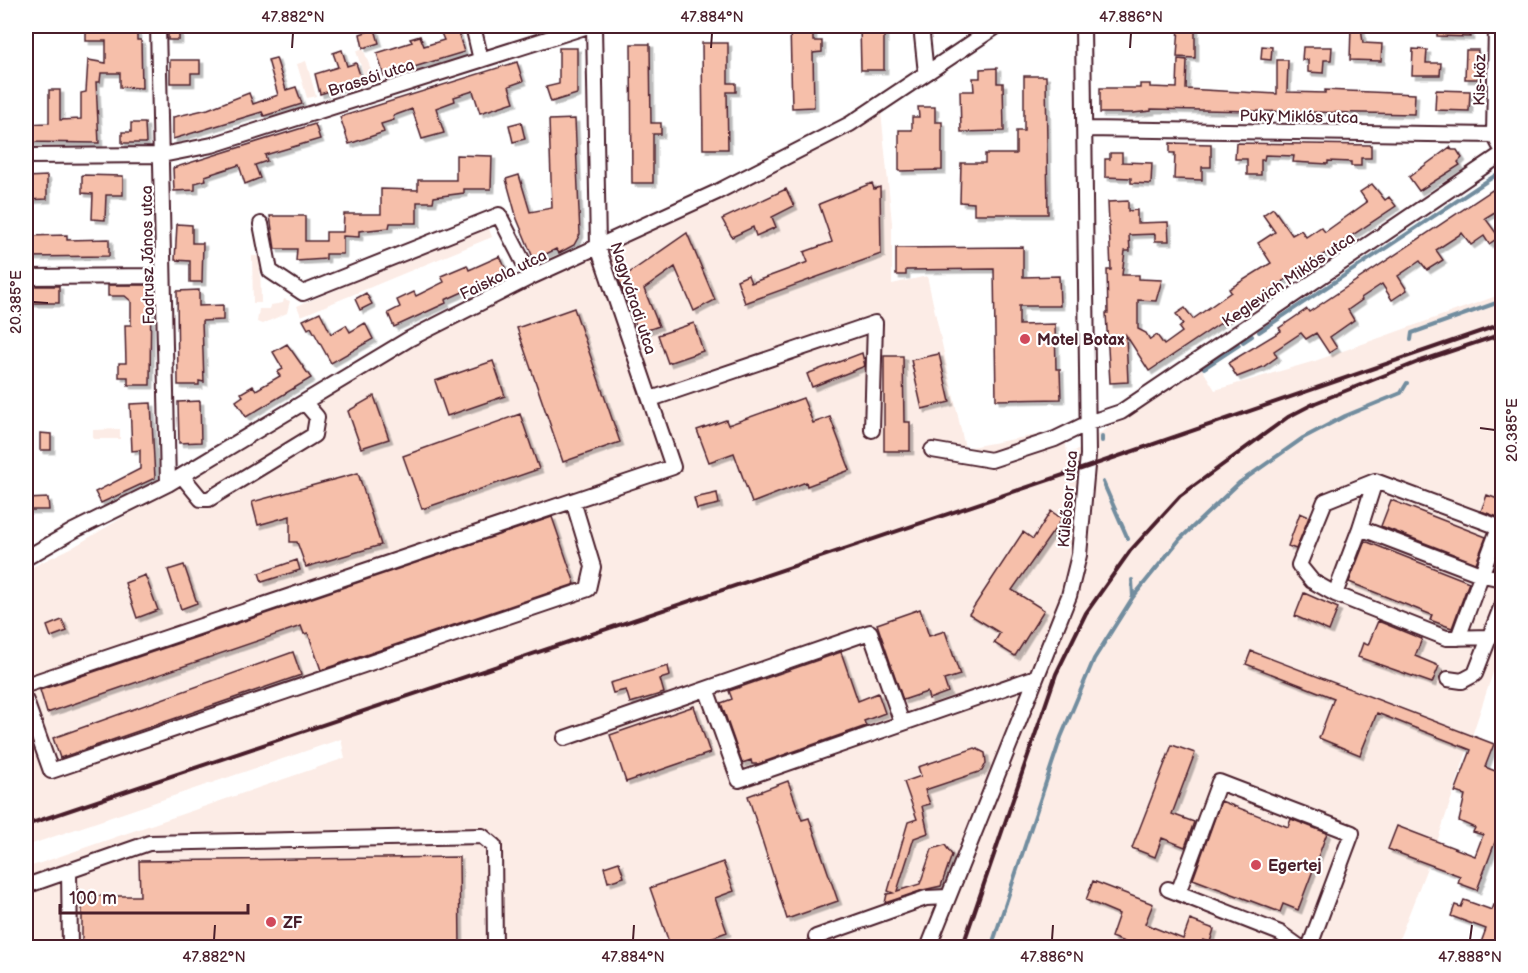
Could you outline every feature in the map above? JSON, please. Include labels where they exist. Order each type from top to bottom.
[{"type":"street","name":"Fadrusz János utca","points":[[158,26],[168,484]]},
{"type":"street","points":[[473,26],[481,60]]},
{"type":"street","name":"Brassói utca","points":[[26,156],[162,155],[212,145],[588,26]]},
{"type":"street","name":"Nagyváradi utca","points":[[573,501],[674,467],[598,247],[594,26]]},
{"type":"street","points":[[921,26],[926,73]]},
{"type":"street","name":"Faiskola utca","points":[[26,558],[73,531],[182,476],[409,339],[531,277],[717,192],[849,124],[998,26]]},
{"type":"street","name":"Külsősor utca","points":[[928,948],[1070,596],[1079,555],[1088,423],[1083,26]]},
{"type":"street","name":"Kis-köz","points":[[1494,135],[1496,26]]},
{"type":"street","name":"Puky Miklós utca","points":[[1085,129],[1494,135]]},
{"type":"street","points":[[1494,135],[1503,152]]},
{"type":"street","name":"Keglevich Miklós utca","points":[[932,450],[991,460],[1055,439],[1088,423],[1121,412],[1503,152]]},
{"type":"street","points":[[261,224],[270,272],[303,294],[499,215],[531,277]]},
{"type":"street","points":[[26,277],[163,276]]},
{"type":"street","points":[[651,399],[875,323],[872,430]]},
{"type":"street","points":[[182,476],[201,499],[209,499],[314,435],[317,417],[305,403]]},
{"type":"street","points":[[1335,594],[1375,481]]},
{"type":"street","points":[[1458,638],[1499,527],[1375,481],[1325,501],[1299,565],[1312,581],[1335,594],[1446,638],[1458,638],[1490,637]]},
{"type":"street","points":[[26,685],[573,501],[593,567],[588,589],[51,771],[26,701]]},
{"type":"street","points":[[1360,528],[1483,575],[1503,579]]},
{"type":"street","points":[[1448,679],[1462,681],[1475,674],[1503,605]]},
{"type":"street","points":[[565,738],[707,691],[870,632],[902,723]]},
{"type":"street","points":[[707,691],[739,780],[1036,677]]},
{"type":"street","points":[[1301,948],[1280,933],[1173,891],[1220,782],[1352,832],[1309,948]]},
{"type":"street","points":[[26,886],[149,843],[482,836],[494,846],[495,948]]},
{"type":"street","points":[[69,871],[70,948]]},
{"type":"street","points":[[816,937],[926,898],[948,897]]},
{"type":"shaded area","points":[[363,48],[374,78],[366,81],[356,51]]},
{"type":"shaded area","points":[[306,61],[316,96],[307,98],[297,64]]},
{"type":"shaded area","points":[[881,111],[892,223],[892,284],[927,276],[965,448],[1064,430],[1067,453],[1096,445],[1097,435],[1202,369],[1215,390],[1315,361],[1502,294],[1502,645],[1437,842],[1396,947],[26,947],[26,868],[345,758],[341,739],[26,846],[26,570],[75,546],[412,344],[532,283],[719,197]]},
{"type":"shaded area","points":[[488,226],[492,237],[301,316],[297,306]]},
{"type":"shaded area","points":[[252,256],[260,256],[261,303],[253,303]]},
{"type":"shaded area","points":[[284,299],[290,301],[287,313],[262,324],[257,322],[259,309],[270,309],[271,305],[283,303]]},
{"type":"shaded area","points":[[120,429],[120,439],[93,439],[93,430]]},
{"type":"building","points":[[86,26],[137,26],[137,40],[141,40],[142,88],[120,87],[120,73],[101,73],[100,82],[96,82],[99,143],[26,142],[26,124],[49,123],[49,90],[60,90],[60,120],[81,119],[81,93],[86,92],[88,60],[106,63],[106,41],[86,41]]},
{"type":"building","points":[[168,26],[179,26],[179,40],[168,40]]},
{"type":"building","points":[[790,26],[813,26],[813,41],[822,41],[822,52],[813,53],[814,107],[792,108]]},
{"type":"building","points":[[860,26],[884,26],[884,70],[861,70]]},
{"type":"building","points":[[1179,26],[1195,26],[1195,58],[1177,57]]},
{"type":"building","points":[[1351,26],[1361,26],[1363,43],[1382,44],[1381,61],[1350,60]]},
{"type":"building","points":[[1437,26],[1470,26],[1470,37],[1437,36]]},
{"type":"building","points":[[457,28],[464,52],[384,76],[377,53],[412,42],[410,39],[420,36],[424,46],[444,40],[441,33]]},
{"type":"building","points":[[375,29],[379,43],[363,48],[360,34]]},
{"type":"building","points":[[702,43],[728,43],[728,83],[736,83],[736,92],[727,92],[728,149],[703,149]]},
{"type":"building","points":[[631,44],[650,44],[651,123],[661,123],[661,134],[653,134],[653,183],[632,183]]},
{"type":"building","points":[[1262,46],[1272,47],[1271,60],[1261,59]]},
{"type":"building","points":[[1303,47],[1332,47],[1331,60],[1324,60],[1323,73],[1308,72],[1308,60],[1302,60]]},
{"type":"building","points":[[559,48],[577,48],[577,94],[551,102],[546,87],[559,84]]},
{"type":"building","points":[[1413,49],[1427,50],[1426,63],[1441,63],[1440,75],[1412,75]]},
{"type":"building","points":[[342,50],[347,66],[356,63],[362,81],[320,94],[315,74],[338,67],[333,53]]},
{"type":"building","points":[[1466,50],[1478,50],[1478,79],[1465,79]]},
{"type":"building","points":[[276,58],[286,90],[296,87],[302,104],[264,116],[262,112],[173,139],[173,117],[208,109],[249,93],[253,104],[278,95],[268,60]]},
{"type":"building","points":[[1178,59],[1187,60],[1186,89],[1277,94],[1277,60],[1288,60],[1287,92],[1325,93],[1325,90],[1415,94],[1414,114],[1151,109],[1151,111],[1133,113],[1100,113],[1100,88],[1140,88],[1140,84],[1150,84],[1150,87],[1177,88]]},
{"type":"building","points":[[170,60],[200,60],[200,73],[191,73],[191,83],[170,83]]},
{"type":"building","points":[[517,62],[523,81],[509,86],[514,102],[480,113],[473,91],[454,97],[455,101],[436,108],[444,133],[422,139],[412,109],[393,116],[394,120],[381,124],[384,132],[349,144],[340,117]]},
{"type":"building","points":[[997,68],[997,83],[1003,83],[1004,131],[961,132],[960,91],[974,91],[973,78],[980,78],[980,69]]},
{"type":"building","points":[[1024,76],[1046,76],[1048,214],[974,214],[974,203],[960,202],[961,163],[985,163],[985,154],[1016,154],[1016,131],[1024,131]]},
{"type":"building","points":[[1436,90],[1470,91],[1469,111],[1435,110]]},
{"type":"building","points":[[918,107],[935,107],[935,122],[942,122],[942,170],[899,171],[899,130],[912,130],[912,117],[919,117]]},
{"type":"building","points":[[575,119],[580,234],[574,245],[559,253],[556,249],[534,260],[517,219],[506,179],[519,175],[530,212],[552,208],[549,120]]},
{"type":"building","points":[[521,122],[525,139],[513,142],[509,125]]},
{"type":"building","points":[[131,123],[145,123],[146,143],[122,143],[122,132],[131,132]]},
{"type":"building","points":[[315,124],[320,139],[265,155],[267,161],[255,165],[260,178],[245,184],[239,165],[205,176],[206,180],[195,183],[195,190],[174,191],[173,168]]},
{"type":"building","points":[[1170,143],[1211,144],[1211,167],[1202,167],[1202,180],[1174,179],[1175,153],[1170,153]]},
{"type":"building","points":[[1236,143],[1371,145],[1371,158],[1361,158],[1361,166],[1351,166],[1351,162],[1328,161],[1328,164],[1293,162],[1294,156],[1265,155],[1264,160],[1261,160],[1261,175],[1247,175],[1247,159],[1235,159]]},
{"type":"building","points":[[1450,147],[1452,150],[1457,150],[1462,158],[1458,162],[1460,165],[1419,191],[1409,177]]},
{"type":"building","points":[[1110,153],[1122,153],[1122,162],[1152,163],[1151,184],[1131,183],[1131,178],[1105,177],[1105,159],[1110,159]]},
{"type":"building","points":[[456,155],[492,156],[491,189],[464,189],[464,193],[434,197],[433,202],[417,202],[417,223],[390,223],[389,228],[359,231],[359,237],[343,236],[343,254],[326,254],[326,259],[296,261],[297,249],[275,249],[270,216],[305,216],[305,241],[326,241],[326,232],[343,232],[344,214],[381,214],[381,189],[418,190],[418,180],[456,180]]},
{"type":"building","points":[[82,175],[123,176],[123,195],[106,195],[105,220],[92,219],[93,194],[82,193]]},
{"type":"building","points":[[47,176],[47,199],[26,200],[26,177]]},
{"type":"building","points":[[872,183],[874,189],[880,187],[881,254],[745,303],[737,280],[748,275],[751,283],[808,262],[804,252],[832,242],[819,204]]},
{"type":"building","points":[[1503,183],[1503,207],[1485,218],[1499,237],[1489,244],[1484,236],[1471,245],[1462,233],[1436,250],[1443,260],[1427,270],[1420,261],[1398,276],[1407,290],[1392,300],[1382,284],[1361,298],[1362,300],[1348,310],[1354,320],[1330,337],[1337,348],[1329,353],[1316,333],[1306,339],[1301,333],[1274,351],[1277,357],[1263,367],[1237,377],[1228,363],[1281,331],[1279,328],[1307,309],[1309,312]]},
{"type":"building","points":[[1372,184],[1385,200],[1389,197],[1396,206],[1149,371],[1126,335],[1128,382],[1110,383],[1106,313],[1108,313],[1107,270],[1111,270],[1108,202],[1128,201],[1128,211],[1137,210],[1137,223],[1168,222],[1169,241],[1155,241],[1155,234],[1129,235],[1130,251],[1125,251],[1122,275],[1139,275],[1139,279],[1162,280],[1156,301],[1138,300],[1138,329],[1146,333],[1150,340],[1157,335],[1164,345],[1182,332],[1179,328],[1183,324],[1176,314],[1185,308],[1193,319],[1231,292],[1229,289],[1271,263],[1258,243],[1275,232],[1263,215],[1273,208],[1292,235],[1301,230],[1306,237],[1321,227],[1325,232],[1367,202],[1360,192]]},
{"type":"building","points":[[786,189],[794,206],[772,217],[776,227],[756,236],[753,227],[732,237],[722,219]]},
{"type":"building","points":[[177,224],[192,225],[192,243],[203,243],[202,282],[190,282],[190,261],[175,260]]},
{"type":"building","points":[[687,233],[715,300],[694,311],[675,267],[644,289],[659,326],[639,333],[619,280]]},
{"type":"building","points":[[67,235],[67,240],[109,239],[109,256],[26,257],[26,236]]},
{"type":"building","name":"Motel Botax","points":[[1023,247],[1023,277],[1059,276],[1060,306],[1019,306],[1019,325],[1055,324],[1056,369],[1060,369],[1061,399],[996,400],[994,269],[906,270],[906,275],[896,275],[896,248]]},
{"type":"building","points":[[500,256],[507,272],[445,300],[446,303],[394,327],[388,313],[400,307],[397,300],[414,292],[416,296],[444,282],[441,276],[467,265],[469,270]]},
{"type":"building","points":[[108,285],[151,285],[150,385],[128,385],[128,377],[119,377],[119,363],[126,363],[125,325],[131,325],[131,301],[125,296],[108,296]]},
{"type":"building","points":[[32,286],[59,286],[59,303],[26,303],[26,290],[32,290]]},
{"type":"building","points":[[199,290],[199,306],[223,305],[223,320],[202,321],[204,382],[199,381],[199,385],[178,385],[177,291]]},
{"type":"building","points":[[366,293],[372,304],[360,310],[355,299]]},
{"type":"building","points":[[574,308],[620,442],[563,462],[517,328]]},
{"type":"building","points":[[320,312],[331,334],[346,325],[350,332],[365,323],[373,339],[331,363],[311,327],[308,329],[303,320]]},
{"type":"building","points":[[694,323],[703,351],[668,363],[658,335]]},
{"type":"building","points":[[287,344],[311,378],[246,417],[236,401],[243,396],[241,393],[253,386],[256,390],[280,376],[277,372],[283,369],[273,352]]},
{"type":"building","points":[[862,353],[865,366],[812,387],[807,374]]},
{"type":"building","points":[[939,354],[950,402],[922,409],[911,360]]},
{"type":"building","points":[[884,356],[903,356],[904,422],[910,422],[910,451],[884,451]]},
{"type":"building","points":[[493,361],[505,396],[447,416],[435,381]]},
{"type":"building","points":[[374,396],[389,439],[361,448],[348,411]]},
{"type":"building","points":[[803,398],[813,423],[830,417],[850,470],[807,486],[806,482],[752,503],[734,453],[709,462],[697,430],[726,420],[728,425]]},
{"type":"building","points":[[200,401],[201,442],[179,443],[178,402]]},
{"type":"building","points":[[151,403],[155,478],[101,503],[95,492],[140,469],[140,450],[132,451],[130,404]]},
{"type":"building","points":[[520,414],[539,469],[422,509],[403,456]]},
{"type":"building","points":[[40,433],[51,434],[51,450],[40,450]]},
{"type":"building","points":[[358,473],[381,545],[306,567],[297,542],[290,542],[290,516],[258,525],[252,502]]},
{"type":"building","points":[[717,493],[719,504],[697,509],[694,498]]},
{"type":"building","points":[[1487,495],[1503,501],[1498,517],[1481,511]]},
{"type":"building","points":[[48,498],[49,510],[26,510],[26,499]]},
{"type":"building","points":[[1391,500],[1486,537],[1476,563],[1381,526]]},
{"type":"building","points":[[1051,511],[1062,519],[1012,590],[1044,610],[1015,656],[994,643],[1000,633],[969,614],[1023,532],[1033,539]]},
{"type":"building","points":[[1300,513],[1309,517],[1296,549],[1288,546]]},
{"type":"building","points":[[552,517],[575,584],[321,670],[308,633],[304,634],[301,626],[47,713],[40,690]]},
{"type":"building","points":[[1365,541],[1469,582],[1452,628],[1430,620],[1432,615],[1349,582]]},
{"type":"building","points":[[1502,544],[1503,567],[1501,570],[1493,568]]},
{"type":"building","points":[[297,560],[300,570],[262,582],[259,573]]},
{"type":"building","points":[[184,565],[197,603],[181,609],[168,570]]},
{"type":"building","points":[[145,575],[158,610],[137,618],[125,583]]},
{"type":"building","points":[[1304,593],[1338,608],[1329,631],[1295,616]]},
{"type":"building","points":[[920,609],[929,636],[945,631],[960,675],[944,680],[948,692],[929,699],[927,692],[903,700],[877,624]]},
{"type":"building","points":[[62,620],[67,631],[51,637],[47,626]]},
{"type":"building","points":[[1378,621],[1422,639],[1415,656],[1439,666],[1432,683],[1358,657],[1363,643],[1368,645]]},
{"type":"building","points":[[1251,651],[1494,744],[1485,767],[1503,774],[1503,821],[1477,890],[1458,883],[1460,876],[1388,849],[1397,826],[1475,856],[1483,835],[1473,832],[1475,828],[1459,821],[1465,795],[1455,792],[1471,750],[1377,713],[1360,755],[1319,738],[1334,698],[1246,664]]},
{"type":"building","points":[[293,652],[301,675],[60,758],[53,738]]},
{"type":"building","points":[[841,652],[858,701],[878,693],[885,713],[864,721],[866,726],[758,764],[752,764],[751,760],[742,763],[721,703],[732,699],[729,691]]},
{"type":"building","points":[[668,666],[670,676],[660,679],[664,693],[630,703],[626,690],[613,693],[610,683]]},
{"type":"building","points":[[694,706],[710,753],[626,782],[610,735]]},
{"type":"building","points":[[1172,745],[1195,753],[1172,814],[1194,822],[1185,847],[1162,838],[1155,857],[1132,848]]},
{"type":"building","points":[[975,748],[985,753],[986,763],[982,771],[925,790],[930,804],[922,806],[928,833],[914,838],[897,891],[920,884],[932,849],[945,845],[952,855],[941,886],[885,903],[887,894],[893,893],[888,891],[908,822],[917,819],[904,782],[921,776],[918,767]]},
{"type":"building","points":[[788,781],[802,820],[809,818],[838,901],[787,919],[748,796]]},
{"type":"building","name":"Egertej","points":[[1221,801],[1288,827],[1291,819],[1327,833],[1298,910],[1283,904],[1280,912],[1193,879]]},
{"type":"building","name":"ZF","points":[[459,857],[460,948],[82,948],[82,896],[140,896],[139,861]]},
{"type":"building","points":[[619,862],[624,877],[608,882],[604,867]]},
{"type":"building","points":[[723,862],[734,891],[715,898],[727,932],[683,948],[671,948],[650,888]]},
{"type":"building","points":[[1093,881],[1153,904],[1145,924],[1183,939],[1190,920],[1214,929],[1210,942],[1203,940],[1200,946],[1203,948],[1140,948],[1111,937],[1119,914],[1086,900]]},
{"type":"building","points":[[1464,900],[1492,910],[1494,905],[1503,908],[1503,934],[1497,948],[1479,948],[1486,929],[1451,916],[1455,905],[1461,907]]},
{"type":"waterway","points":[[1259,332],[1502,171]]},
{"type":"waterway","points":[[1411,340],[1412,333],[1502,301]]},
{"type":"waterway","points":[[1243,342],[1252,336]]},
{"type":"waterway","points":[[1204,368],[1239,345]]},
{"type":"waterway","points":[[991,948],[1061,737],[1094,659],[1133,597],[1180,539],[1239,483],[1303,438],[1345,416],[1401,393],[1407,383]]},
{"type":"waterway","points":[[1103,482],[1128,539]]},
{"type":"waterway","points":[[1132,580],[1133,597]]},
{"type":"railway","points":[[26,825],[1087,467],[1502,324]]},
{"type":"railway","points":[[962,948],[1056,674],[1086,613],[1130,551],[1180,496],[1288,417],[1315,403],[1418,362],[1502,334]]},
{"type":"place","name":"Motel Botax","points":[[1025,339]]},
{"type":"place","name":"Egertej","points":[[1256,865]]},
{"type":"place","name":"ZF","points":[[271,922]]}]
